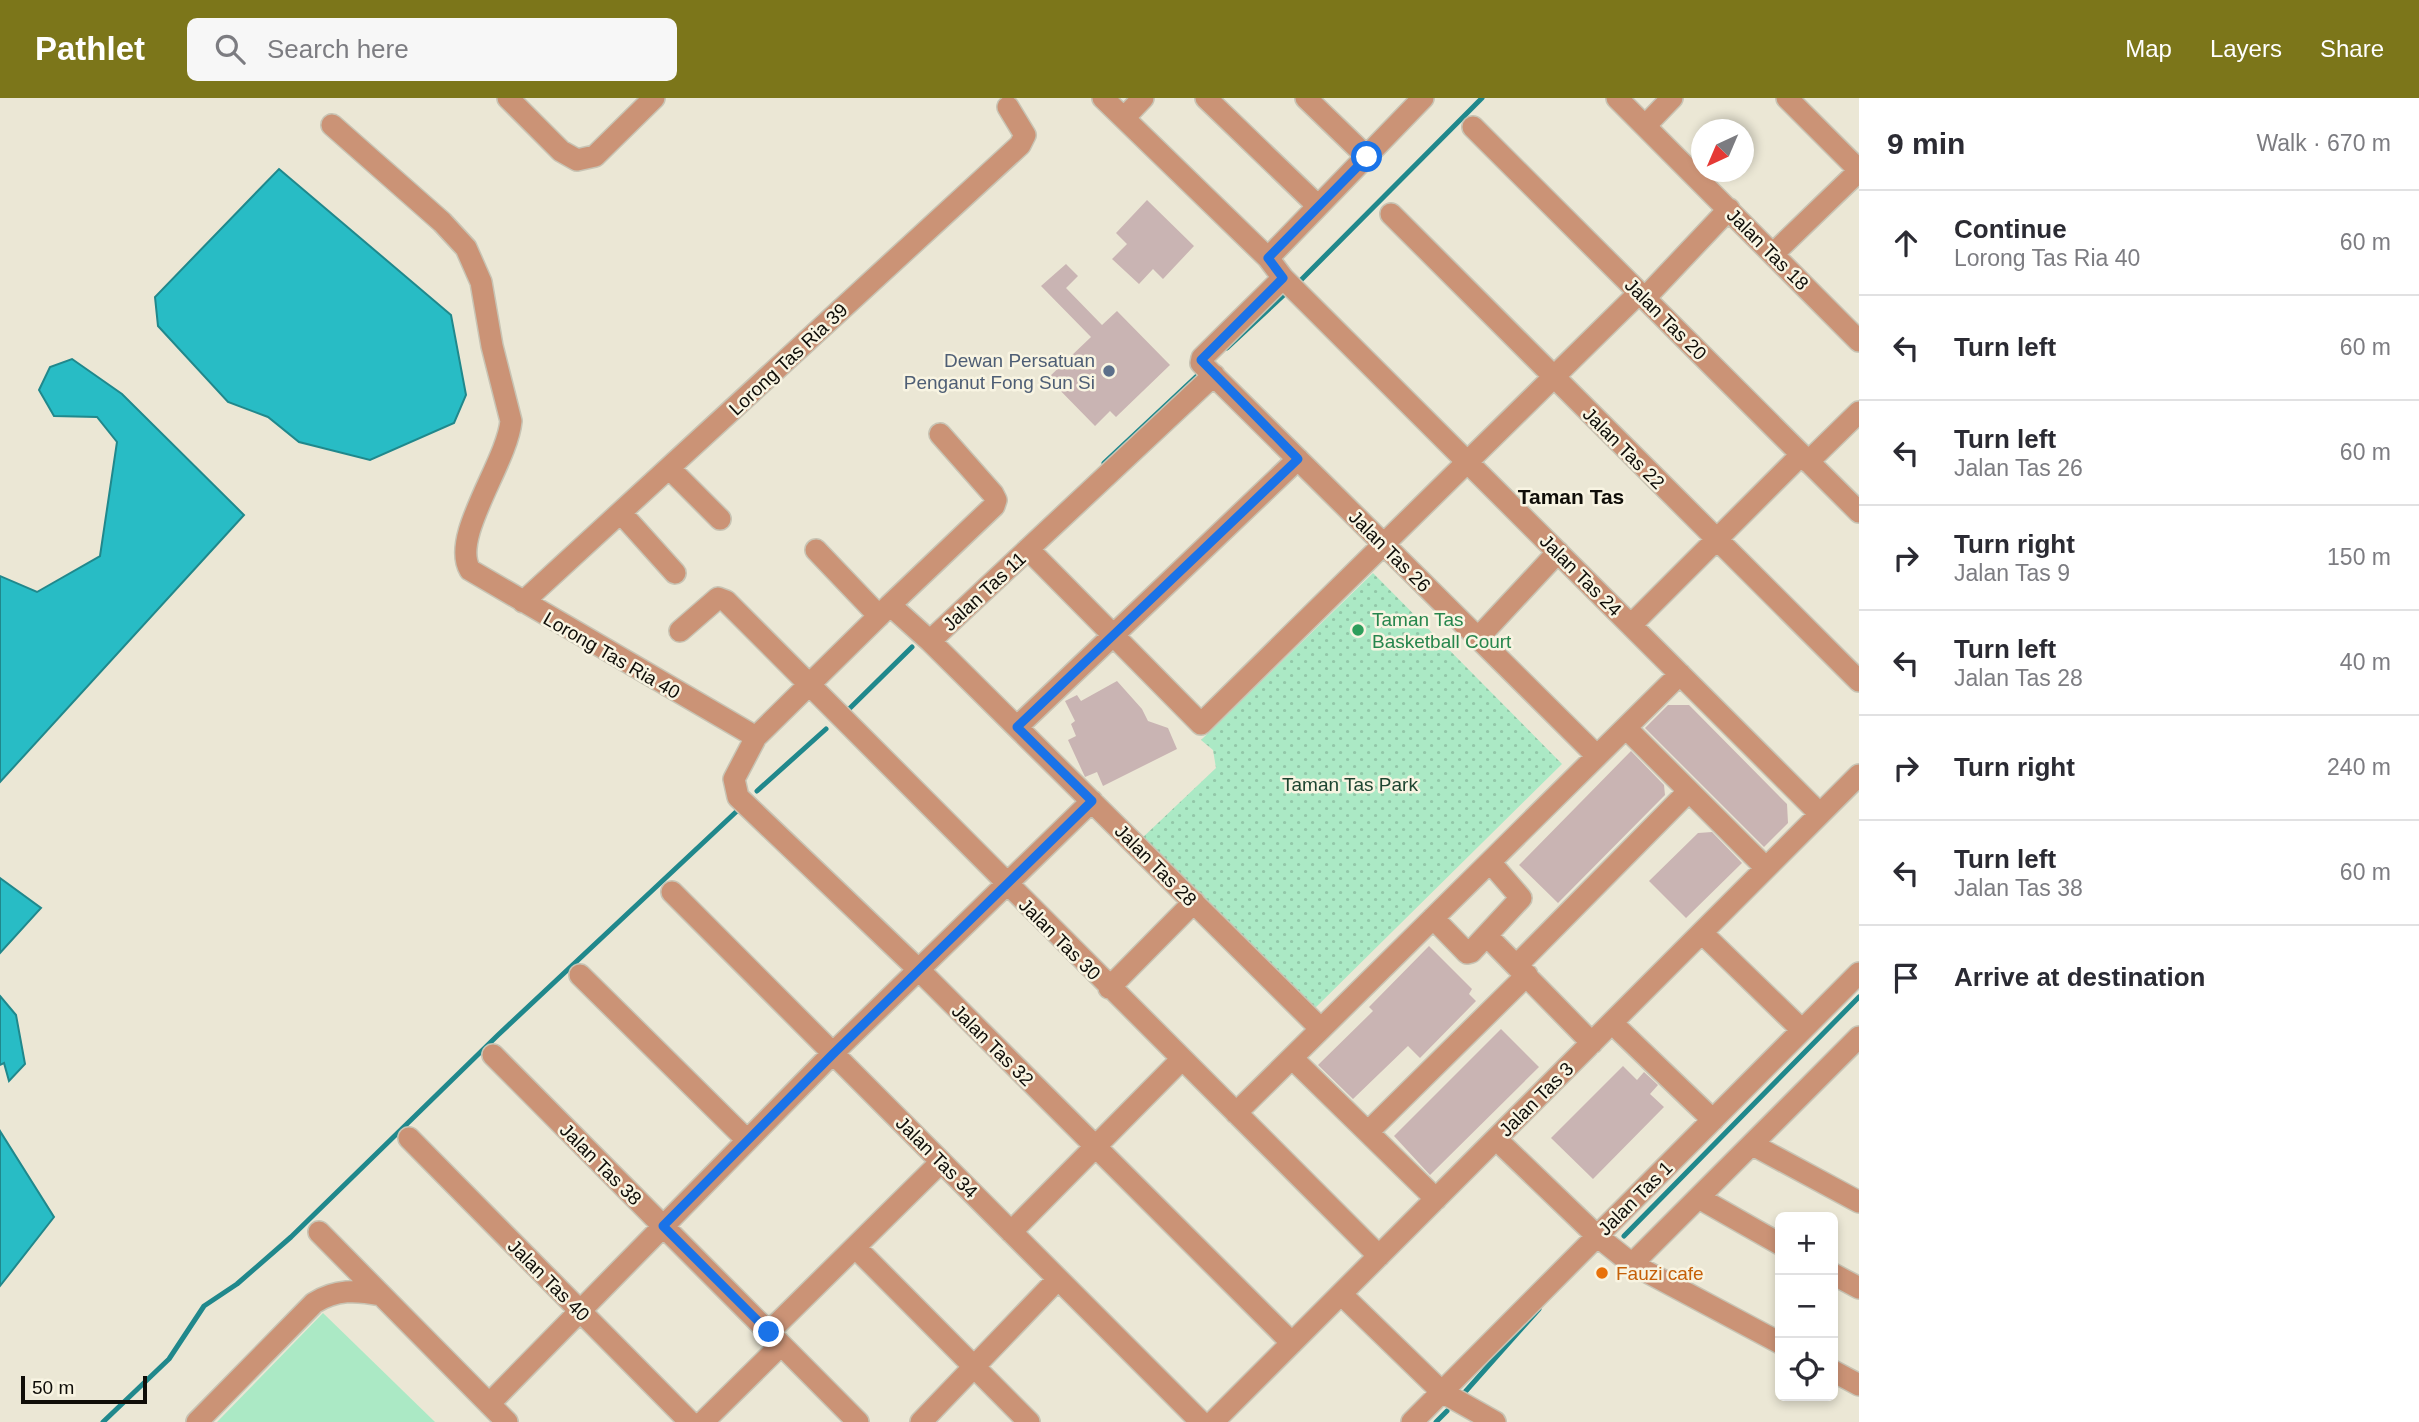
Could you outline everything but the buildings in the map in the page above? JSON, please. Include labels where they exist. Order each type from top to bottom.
[{"type":"street","points":[[508,98],[561,150],[577,160],[595,156],[654,98]]},
{"type":"street","name":"Jalan Tas 24","points":[[1103,98],[1268,258],[1283,278],[1820,814]]},
{"type":"street","points":[[1124,118],[1143,98]]},
{"type":"street","points":[[1206,98],[1318,206]]},
{"type":"street","points":[[1307,98],[1367,157]]},
{"type":"street","name":"Jalan Tas 18","points":[[1617,98],[1859,341]]},
{"type":"street","points":[[1645,126],[1672,98]]},
{"type":"street","points":[[1773,254],[1859,170],[1787,98]]},
{"type":"street","points":[[1268,258],[1367,157],[1412,102]]},
{"type":"street","name":"Lorong Tas Ria 39","points":[[523,602],[1020,145],[1025,135],[1023,128],[1008,107]]},
{"type":"street","name":"Lorong Tas Ria 40","points":[[332,125],[442,222],[466,248],[478,271],[511,421],[508,445],[466,537],[463,550],[470,570],[756,737]]},
{"type":"street","name":"Jalan Tas 20","points":[[1473,127],[1859,512]]},
{"type":"street","points":[[1028,550],[1200,724],[1729,209]]},
{"type":"street","name":"Jalan Tas 22","points":[[1391,214],[1859,681]]},
{"type":"street","points":[[1214,375],[1201,363],[1202,358],[1283,278]]},
{"type":"street","name":"Jalan Tas 26","points":[[1214,375],[1597,756]]},
{"type":"street","name":"Jalan Tas 11","points":[[816,550],[885,610],[930,641],[1214,375]]},
{"type":"street","points":[[1631,625],[1805,459],[1859,412]]},
{"type":"street","points":[[756,737],[994,506],[993,494],[940,434]]},
{"type":"street","points":[[1017,727],[1298,459]]},
{"type":"street","points":[[670,468],[720,519]]},
{"type":"street","points":[[621,513],[675,573]]},
{"type":"street","points":[[1478,638],[1558,552]]},
{"type":"street","name":"Jalan Tas 30","points":[[680,631],[718,598],[733,609],[1006,886],[1379,1256]]},
{"type":"street","name":"Jalan Tas 28","points":[[930,641],[1321,1029]]},
{"type":"street","points":[[1236,1113],[1680,674]]},
{"type":"street","points":[[1626,728],[1766,868]]},
{"type":"street","name":"Jalan Tas 32","points":[[756,737],[734,779],[738,797],[919,971],[1292,1343]]},
{"type":"street","name":"Jalan Tas 3","points":[[1213,1422],[1859,775]]},
{"type":"street","points":[[1368,1132],[1689,791]]},
{"type":"street","points":[[489,1404],[833,1054],[1092,801]]},
{"type":"street","points":[[1433,918],[1469,953],[1487,936],[1521,898],[1490,862]]},
{"type":"street","name":"Jalan Tas 34","points":[[672,892],[1201,1422]]},
{"type":"street","points":[[1109,988],[1194,902]]},
{"type":"street","points":[[1702,933],[1802,1030]]},
{"type":"street","points":[[1487,936],[1592,1043]]},
{"type":"street","name":"Jalan Tas 1","points":[[1412,1422],[1859,973]]},
{"type":"street","points":[[580,975],[747,1140]]},
{"type":"street","points":[[1612,1023],[1713,1120]]},
{"type":"street","points":[[1632,1264],[1859,1037]]},
{"type":"street","name":"Jalan Tas 38","points":[[493,1055],[858,1422]]},
{"type":"street","points":[[1292,1058],[1436,1199]]},
{"type":"street","points":[[1011,1232],[1182,1059]]},
{"type":"street","name":"Jalan Tas 40","points":[[409,1138],[690,1422]]},
{"type":"street","points":[[1496,1139],[1597,1236],[1632,1264],[1775,1340]]},
{"type":"street","points":[[1753,1145],[1859,1202]]},
{"type":"street","points":[[704,1422],[855,1247],[941,1161]]},
{"type":"street","points":[[1699,1198],[1775,1241]]},
{"type":"street","points":[[319,1232],[507,1422]]},
{"type":"street","points":[[855,1247],[1029,1422]]},
{"type":"street","points":[[1835,1275],[1859,1288]]},
{"type":"street","points":[[921,1422],[976,1368],[1058,1279]]},
{"type":"street","points":[[197,1422],[314,1303],[327,1294],[343,1291],[381,1294]]},
{"type":"street","points":[[1341,1294],[1442,1392],[1495,1422]]},
{"type":"street","points":[[1838,1374],[1859,1385]]},
{"type":"green space","name":"Taman Tas Park","points":[[1373,573],[1562,764],[1309,1014],[1139,841],[1216,768],[1213,750],[1201,740]]},
{"type":"green space","points":[[323,1313],[435,1422],[217,1422]]},
{"type":"water","points":[[279,169],[451,315],[466,395],[454,423],[370,460],[299,442],[268,417],[228,402],[158,326],[155,297]]},
{"type":"water","points":[[72,359],[122,394],[244,515],[0,782],[0,576],[37,592],[100,556],[117,442],[97,417],[54,416],[39,390],[50,367]]},
{"type":"water","points":[[0,878],[41,908],[0,953]]},
{"type":"water","points":[[0,996],[16,1015],[25,1064],[9,1081],[4,1063],[0,1065]]},
{"type":"water","points":[[0,1131],[54,1217],[0,1286]]},
{"type":"waterway","points":[[1301,280],[1482,98]]},
{"type":"waterway","points":[[1227,348],[1286,293]]},
{"type":"waterway","points":[[1104,463],[1199,374]]},
{"type":"waterway","points":[[845,713],[912,647]]},
{"type":"waterway","points":[[757,791],[826,729]]},
{"type":"waterway","points":[[103,1422],[169,1359],[204,1306],[237,1284],[291,1237],[498,1035],[737,811]]},
{"type":"waterway","points":[[1624,1236],[1859,997]]},
{"type":"waterway","points":[[1465,1392],[1539,1309]]},
{"type":"waterway","points":[[1436,1422],[1447,1411]]},
{"type":"place","name":"Dewan Persatuan Penganut Fong Sun Si","points":[[1109,371]]},
{"type":"place","name":"Taman Tas Basketball Court","points":[[1358,630]]},
{"type":"place","name":"Fauzi cafe","points":[[1602,1273]]},
{"type":"district","name":"Taman Tas","points":[[1571,497]]},
{"type":"route","points":[[769,1332],[663,1226],[833,1054],[1092,801],[1017,727],[1298,459],[1201,360],[1283,278],[1268,258],[1367,157]]}]
